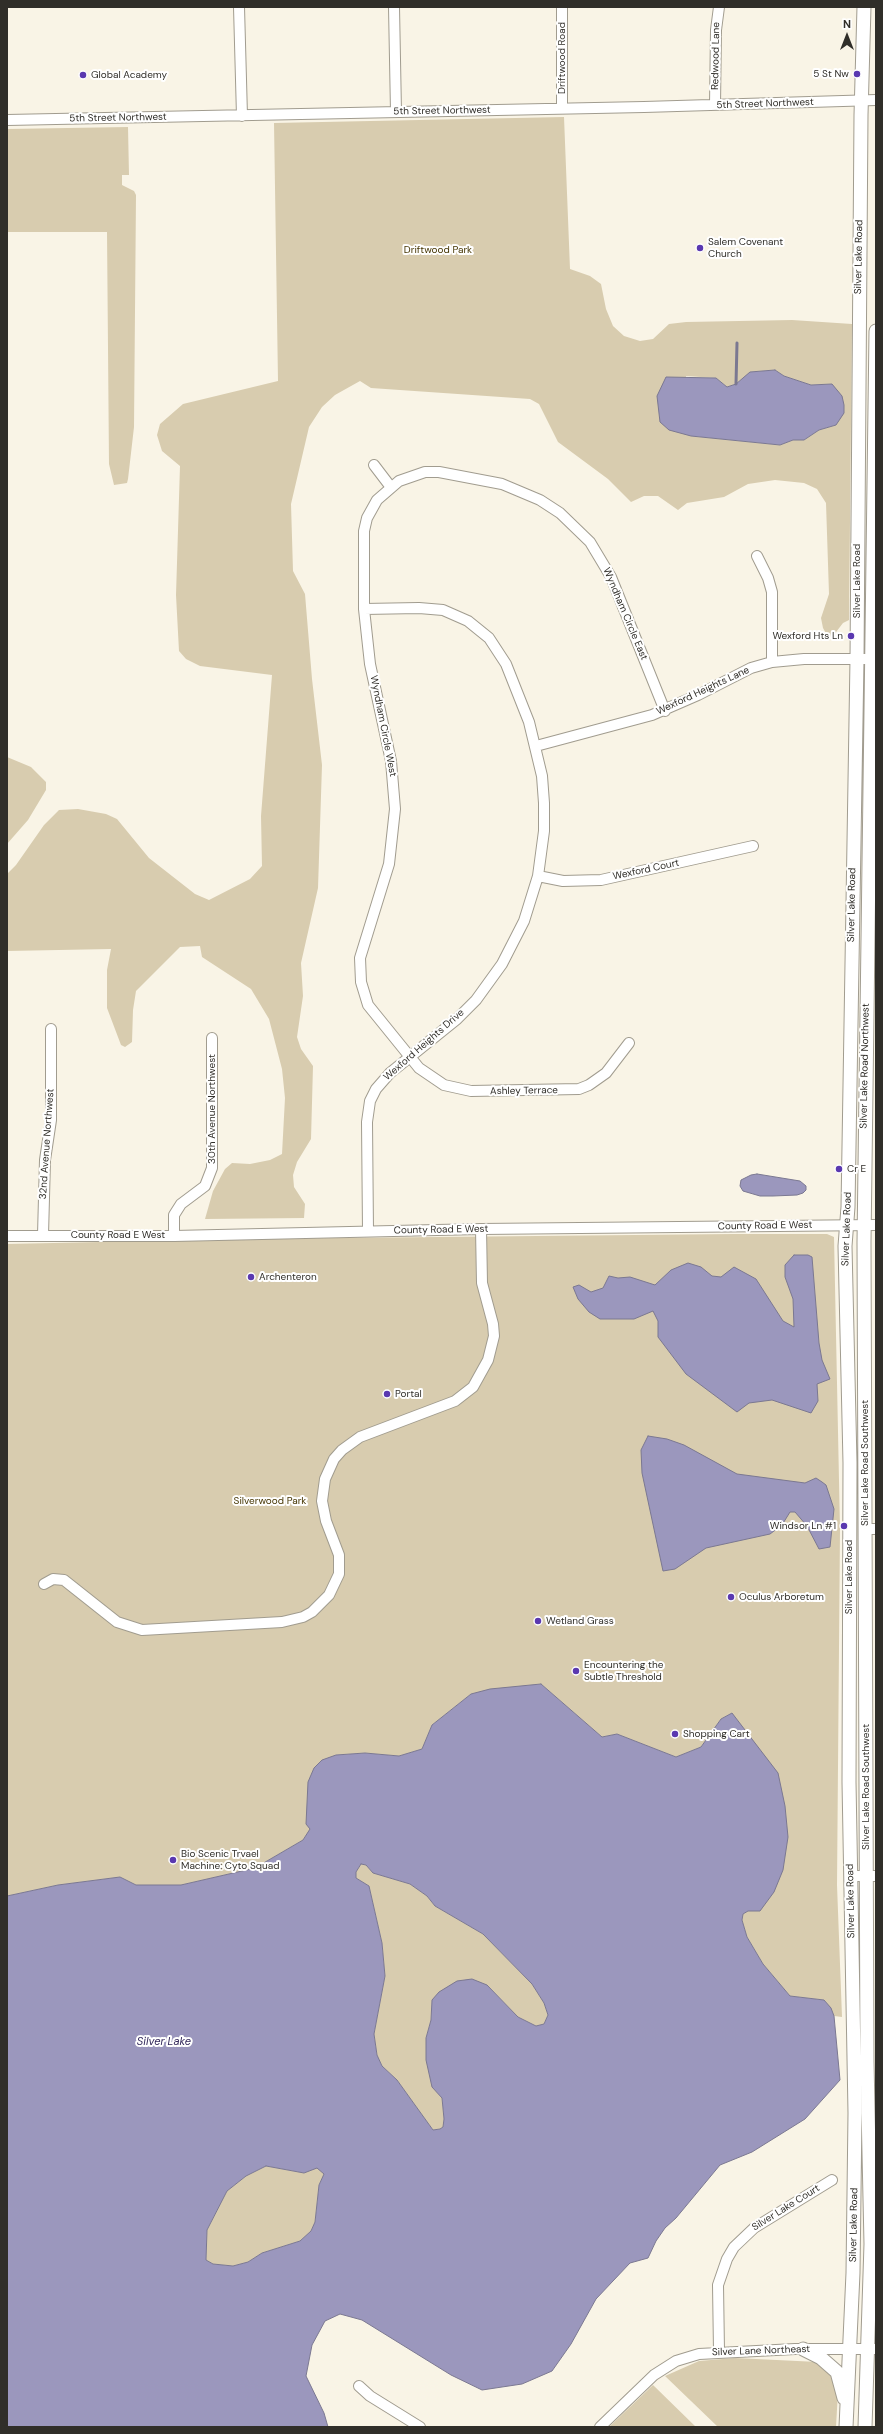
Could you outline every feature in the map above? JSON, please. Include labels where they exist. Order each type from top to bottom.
[{"type":"main road","name":"Silver Lake Road","points":[[846,2427],[851,2349],[855,2113],[850,1876],[850,1463],[846,1335],[857,658],[860,201],[864,7]]},
{"type":"main road","name":"Silver Lake Road Northwest","points":[[870,1225],[876,331]]},
{"type":"main road","name":"Silver Lake Road Southwest","points":[[865,2427],[872,2349],[870,1225]]},
{"type":"main road","points":[[802,2349],[821,2358],[837,2372],[847,2410]]},
{"type":"street","points":[[239,7],[242,116]]},
{"type":"street","points":[[394,7],[396,112]]},
{"type":"street","name":"Driftwood Road","points":[[562,7],[562,108]]},
{"type":"street","name":"Redwood Lane","points":[[715,105],[716,30],[718,7]]},
{"type":"street","name":"5th Street Northwest","points":[[7,120],[242,116],[876,100]]},
{"type":"street","points":[[374,465],[390,486]]},
{"type":"street","name":"Wyndham Circle West","points":[[409,1058],[368,1004],[361,982],[360,958],[389,864],[395,809],[391,761],[370,664],[364,610],[364,531],[371,508],[390,486],[412,475],[425,472],[443,473]]},
{"type":"street","name":"Wyndham Circle East","points":[[443,473],[489,481],[522,491],[550,506],[576,527],[598,553],[611,577],[664,711]]},
{"type":"street","points":[[757,556],[768,578],[772,592],[772,662]]},
{"type":"street","name":"Wexford Heights Drive","points":[[364,610],[419,608],[443,610],[468,621],[480,629],[500,652],[506,664],[536,746],[544,803],[544,831],[538,876],[524,921],[514,943],[491,981],[456,1019],[382,1081],[370,1101],[367,1122],[368,1231]]},
{"type":"street","name":"Wexford Heights Lane","points":[[536,746],[626,723],[664,711],[751,668],[772,662],[797,659],[874,659]]},
{"type":"street","name":"Wexford Court","points":[[538,876],[563,881],[601,880],[753,846]]},
{"type":"street","name":"32nd Avenue Northwest","points":[[43,1235],[45,1160],[51,1120],[51,1029]]},
{"type":"street","name":"30th Avenue Northwest","points":[[174,1236],[174,1215],[181,1204],[206,1186],[212,1168],[212,1038]]},
{"type":"street","name":"Ashley Terrace","points":[[409,1058],[432,1078],[458,1089],[479,1091],[569,1090],[584,1087],[598,1080],[629,1043]]},
{"type":"street","name":"County Road E West","points":[[7,1236],[174,1236],[481,1229],[870,1225]]},
{"type":"street","points":[[44,1584],[53,1579],[64,1580],[112,1619],[142,1630],[282,1622],[303,1617],[312,1612],[329,1596],[339,1574],[339,1555],[323,1511],[322,1501],[325,1479],[334,1459],[342,1450],[360,1437],[454,1401],[473,1387],[488,1360],[494,1336],[493,1324],[482,1283],[481,1229]]},
{"type":"street","points":[[850,1876],[871,1876]]},
{"type":"street","name":"Silver Lake Court","points":[[719,2351],[718,2285],[727,2259],[734,2247],[754,2228],[832,2180]]},
{"type":"street","name":"Silver Lane Northeast","points":[[600,2427],[665,2367],[688,2357],[719,2351],[872,2349]]},
{"type":"street","points":[[359,2386],[370,2396],[420,2427]]},
{"type":"green space","name":"Driftwood Park","points":[[564,117],[570,269],[590,276],[601,284],[606,309],[613,326],[624,336],[640,341],[653,339],[669,324],[686,322],[792,320],[852,324],[849,620],[843,623],[833,636],[828,637],[823,628],[821,618],[829,594],[826,503],[817,489],[804,483],[775,480],[748,484],[724,497],[687,503],[678,510],[658,496],[644,496],[631,502],[608,479],[558,442],[539,404],[530,399],[371,388],[360,381],[335,395],[322,407],[309,427],[291,504],[293,571],[305,594],[312,679],[322,765],[318,888],[301,963],[303,996],[297,1037],[301,1049],[313,1066],[311,1139],[297,1162],[293,1175],[294,1187],[305,1204],[304,1218],[205,1219],[213,1191],[225,1169],[232,1163],[250,1164],[270,1160],[282,1154],[285,1098],[282,1069],[269,1019],[251,989],[202,957],[200,946],[180,947],[136,991],[133,1010],[132,1042],[125,1047],[121,1045],[107,1008],[107,970],[111,949],[7,951],[7,874],[16,865],[44,825],[59,810],[78,809],[106,814],[117,819],[149,858],[195,894],[209,900],[250,879],[262,866],[261,816],[272,675],[200,666],[186,659],[179,651],[176,595],[180,466],[162,451],[157,435],[160,424],[183,404],[278,381],[274,123]],"holes":[[[775,370],[784,376],[811,385],[832,384],[836,425],[819,430],[804,440],[793,440],[780,445],[691,436],[686,376],[716,378],[727,387],[736,384],[751,372]]]},
{"type":"green space","points":[[128,127],[129,175],[122,175],[122,185],[134,191],[136,195],[134,427],[127,483],[114,485],[109,464],[107,232],[7,232],[7,129]]},
{"type":"green space","points":[[7,757],[31,767],[46,782],[46,790],[28,820],[7,844]]},
{"type":"green space","name":"Silverwood Park","points":[[827,1234],[834,1237],[840,1529],[837,1885],[842,2017],[834,2016],[824,2000],[790,1996],[763,1964],[747,1937],[742,1920],[743,1914],[748,1911],[732,1713],[721,1719],[701,1747],[676,1757],[617,1734],[602,1737],[541,1684],[471,1694],[432,1725],[422,1749],[399,1756],[365,1753],[336,1755],[311,1829],[303,1840],[255,1868],[181,1885],[136,1885],[120,1877],[58,1885],[7,1896],[7,1244],[240,1239]]},
{"type":"green space","points":[[361,1864],[366,1865],[373,1873],[410,1884],[427,1896],[435,1906],[483,1934],[532,1984],[544,2003],[548,2015],[544,2024],[536,2026],[518,2017],[487,1985],[432,2000],[431,2020],[426,2038],[432,2086],[442,2098],[444,2119],[443,2127],[440,2129],[433,2130],[397,2080],[382,2066],[377,2055],[374,2034],[385,1976],[382,1943],[369,1886],[356,1878],[356,1872]]},
{"type":"green space","points":[[266,2166],[304,2173],[317,2167],[324,2174],[319,2185],[315,2222],[311,2231],[300,2241],[262,2253],[248,2262],[233,2266],[213,2264],[206,2260],[207,2230],[227,2191],[246,2176]]},
{"type":"green space","points":[[735,2358],[818,2362],[833,2372],[838,2391],[836,2427],[718,2427],[665,2376],[699,2361]]},
{"type":"green space","points":[[653,2385],[696,2427],[609,2427]]},
{"type":"water","points":[[775,370],[784,376],[811,385],[832,384],[842,396],[844,405],[844,413],[836,425],[819,430],[804,440],[793,440],[780,445],[691,436],[669,430],[660,422],[657,396],[666,377],[716,378],[727,387],[736,384],[750,372]]},
{"type":"water","points":[[757,1174],[800,1181],[806,1186],[806,1190],[797,1195],[773,1196],[760,1196],[743,1191],[740,1186],[741,1180]]},
{"type":"water","points":[[794,1255],[808,1255],[812,1257],[819,1343],[822,1360],[830,1379],[817,1384],[818,1401],[811,1413],[772,1400],[749,1403],[737,1412],[686,1374],[658,1337],[658,1321],[653,1311],[634,1319],[600,1319],[589,1312],[578,1299],[573,1287],[579,1285],[591,1292],[603,1288],[609,1276],[618,1278],[630,1277],[655,1285],[671,1270],[688,1263],[701,1267],[712,1276],[721,1277],[734,1267],[756,1279],[783,1321],[794,1327],[793,1299],[785,1277],[785,1265]]},
{"type":"water","points":[[648,1436],[667,1439],[684,1445],[737,1474],[805,1483],[816,1478],[826,1485],[834,1509],[830,1547],[819,1549],[807,1526],[795,1512],[790,1512],[782,1525],[770,1534],[706,1548],[675,1569],[663,1571],[642,1473],[641,1450]]},
{"type":"water","name":"Silver Lake","points":[[541,1684],[602,1737],[617,1734],[676,1757],[701,1747],[721,1719],[732,1713],[778,1773],[785,1806],[788,1837],[783,1870],[774,1892],[760,1911],[748,1911],[743,1914],[742,1920],[747,1937],[763,1964],[790,1996],[824,2000],[831,2008],[834,2016],[840,2080],[805,2119],[752,2152],[720,2165],[676,2218],[665,2228],[656,2241],[648,2258],[630,2263],[596,2299],[571,2344],[552,2371],[522,2384],[482,2390],[451,2375],[362,2320],[340,2314],[325,2321],[312,2345],[306,2376],[324,2413],[328,2427],[7,2427],[7,1896],[58,1885],[120,1877],[136,1885],[181,1885],[255,1868],[303,1840],[310,1829],[306,1824],[308,1782],[314,1768],[322,1760],[336,1755],[365,1753],[399,1756],[422,1749],[432,1725],[471,1694],[490,1689]],"holes":[[[361,1864],[366,1865],[373,1873],[410,1884],[427,1896],[435,1906],[483,1934],[532,1984],[544,2003],[548,2015],[544,2024],[536,2026],[518,2017],[487,1985],[472,1979],[457,1981],[439,1992],[432,2000],[431,2020],[426,2038],[426,2060],[432,2087],[442,2098],[444,2119],[443,2127],[440,2129],[433,2130],[397,2080],[382,2066],[377,2055],[374,2034],[385,1976],[382,1943],[369,1886],[356,1878],[356,1872]],[[266,2166],[304,2173],[317,2168],[324,2174],[319,2185],[315,2222],[311,2231],[300,2241],[262,2253],[248,2262],[233,2266],[213,2264],[206,2260],[207,2230],[227,2191],[246,2176]]]},
{"type":"waterway","points":[[736,384],[737,343]]},
{"type":"place","name":"5 St Nw","points":[[857,74]]},
{"type":"place","name":"Global Academy","points":[[83,75]]},
{"type":"place","name":"Salem Covenant Church","points":[[700,248]]},
{"type":"place","name":"Wexford Hts Ln","points":[[851,636]]},
{"type":"place","name":"Cr E","points":[[839,1169]]},
{"type":"place","name":"Archenteron","points":[[251,1277]]},
{"type":"place","name":"Portal","points":[[387,1394]]},
{"type":"place","name":"Windsor Ln #1","points":[[844,1526]]},
{"type":"place","name":"Oculus Arboretum","points":[[731,1597]]},
{"type":"place","name":"Wetland Grass","points":[[538,1621]]},
{"type":"place","name":"Encountering the Subtle Threshold","points":[[576,1671]]},
{"type":"place","name":"Shopping Cart","points":[[675,1734]]},
{"type":"place","name":"Bio Scenic Trvael Machine: Cyto Squad","points":[[173,1860]]}]
